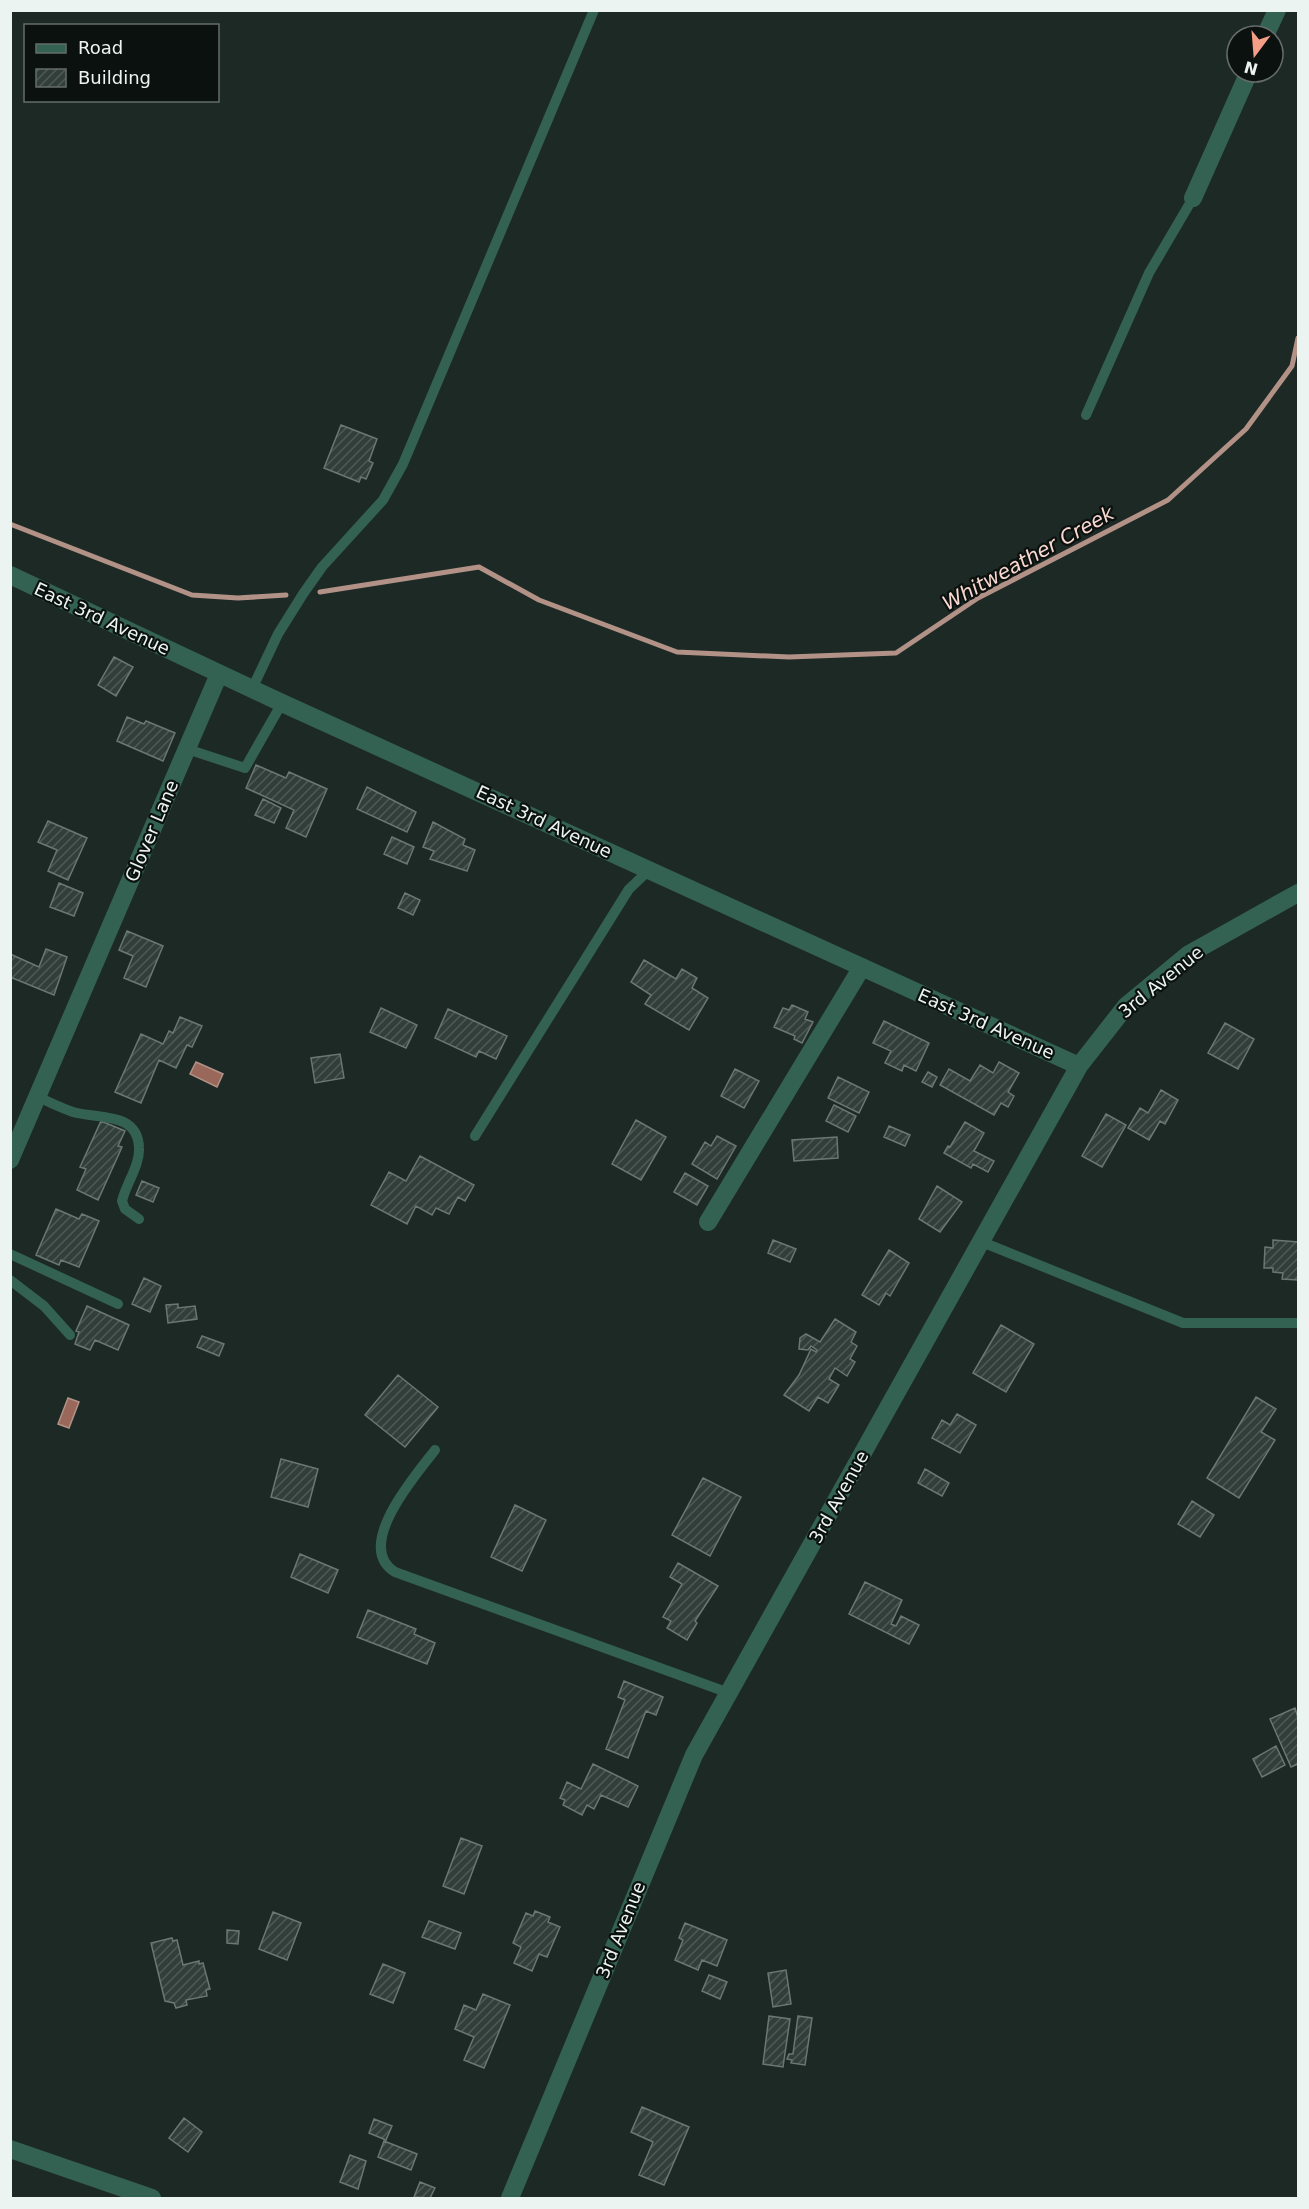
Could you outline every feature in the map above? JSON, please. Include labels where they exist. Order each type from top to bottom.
[{"type":"street","points":[[1270,24],[1276,10]]},
{"type":"street","points":[[1193,198],[1244,84]]},
{"type":"street","name":"East 3rd Avenue","points":[[10,575],[282,703],[1079,1066]]},
{"type":"street","name":"Glover Lane","points":[[10,1160],[219,674]]},
{"type":"street","name":"3rd Avenue","points":[[510,2199],[693,1755],[1079,1066],[1126,1006],[1189,954],[1299,893]]},
{"type":"street","points":[[708,1222],[862,967]]},
{"type":"street","points":[[10,2149],[152,2199]]},
{"type":"lane","points":[[252,689],[278,634],[321,567],[383,500],[403,464],[594,10]]},
{"type":"lane","points":[[1086,415],[1149,273],[1193,198]]},
{"type":"lane","points":[[188,749],[245,768],[282,703]]},
{"type":"lane","points":[[475,1136],[629,889],[649,870]]},
{"type":"lane","points":[[38,1097],[75,1113],[101,1114],[130,1125],[137,1135],[139,1149],[122,1201],[125,1209],[139,1219]]},
{"type":"lane","points":[[982,1242],[1183,1323],[1299,1323]]},
{"type":"lane","points":[[10,1254],[118,1304]]},
{"type":"lane","points":[[10,1280],[44,1306],[70,1335]]},
{"type":"lane","points":[[435,1450],[400,1496],[389,1517],[380,1550],[381,1559],[386,1566],[395,1572],[729,1693]]},
{"type":"shaded area","points":[[196,1062],[223,1074],[217,1087],[190,1074]]},
{"type":"shaded area","points":[[68,1398],[79,1402],[69,1428],[58,1424]]},
{"type":"building","points":[[341,425],[377,439],[369,461],[373,463],[366,479],[361,477],[359,482],[324,468]]},
{"type":"building","points":[[114,657],[133,667],[116,696],[98,685]]},
{"type":"building","points":[[127,717],[144,724],[146,721],[175,733],[163,761],[117,741]]},
{"type":"building","points":[[256,765],[286,778],[289,772],[327,789],[306,837],[286,828],[294,810],[246,788]]},
{"type":"building","points":[[367,787],[416,812],[407,832],[357,809]]},
{"type":"building","points":[[263,799],[281,808],[274,823],[255,815]]},
{"type":"building","points":[[48,821],[87,838],[68,880],[48,871],[57,850],[38,842]]},
{"type":"building","points":[[433,822],[465,839],[463,845],[475,850],[467,871],[430,859],[434,851],[423,847]]},
{"type":"building","points":[[392,837],[414,847],[407,864],[384,854]]},
{"type":"building","points":[[59,883],[83,893],[74,916],[50,907]]},
{"type":"building","points":[[405,893],[420,900],[413,915],[398,908]]},
{"type":"building","points":[[127,931],[163,946],[146,987],[124,978],[133,956],[119,950]]},
{"type":"building","points":[[46,949],[67,957],[54,995],[10,977],[10,954],[39,967]]},
{"type":"building","points":[[644,960],[676,979],[682,969],[697,978],[692,988],[708,998],[689,1030],[645,1004],[651,995],[631,982]]},
{"type":"building","points":[[792,1005],[808,1012],[805,1019],[813,1022],[802,1043],[794,1039],[795,1036],[774,1027],[783,1008],[789,1010]]},
{"type":"building","points":[[381,1008],[417,1025],[406,1048],[370,1032]]},
{"type":"building","points":[[448,1009],[507,1036],[496,1059],[479,1051],[476,1057],[435,1038]]},
{"type":"building","points":[[180,1017],[202,1026],[192,1047],[187,1045],[176,1068],[159,1060],[141,1103],[115,1092],[141,1034],[163,1044],[169,1031],[173,1033]]},
{"type":"building","points":[[884,1021],[929,1043],[916,1071],[904,1065],[902,1071],[885,1063],[891,1051],[873,1043]]},
{"type":"building","points":[[1225,1023],[1254,1039],[1238,1069],[1208,1053]]},
{"type":"building","points":[[340,1054],[344,1078],[315,1083],[311,1058]]},
{"type":"building","points":[[999,1062],[1019,1073],[1008,1092],[1014,1096],[1008,1107],[1001,1103],[994,1115],[940,1085],[949,1069],[970,1081],[980,1065],[993,1073]]},
{"type":"building","points":[[735,1069],[759,1081],[744,1108],[721,1096]]},
{"type":"building","points":[[928,1072],[937,1077],[932,1087],[922,1082]]},
{"type":"building","points":[[838,1077],[869,1092],[859,1113],[828,1098]]},
{"type":"building","points":[[1161,1090],[1178,1100],[1165,1124],[1160,1121],[1149,1140],[1128,1128],[1140,1108],[1148,1113]]},
{"type":"building","points":[[834,1105],[856,1116],[848,1132],[826,1121]]},
{"type":"building","points":[[1106,1114],[1126,1125],[1102,1167],[1082,1156]]},
{"type":"building","points":[[636,1120],[666,1137],[641,1180],[612,1164]]},
{"type":"building","points":[[101,1121],[125,1131],[118,1146],[122,1147],[98,1200],[77,1190],[86,1169],[80,1167]]},
{"type":"building","points":[[965,1122],[984,1133],[974,1151],[994,1161],[988,1172],[973,1164],[971,1168],[944,1153]]},
{"type":"building","points":[[889,1126],[910,1135],[905,1146],[884,1137]]},
{"type":"building","points":[[717,1136],[736,1146],[717,1179],[692,1164],[705,1142],[711,1146]]},
{"type":"building","points":[[837,1137],[838,1158],[794,1161],[792,1140]]},
{"type":"building","points":[[420,1156],[474,1185],[465,1201],[458,1197],[449,1214],[436,1208],[432,1215],[416,1206],[407,1224],[371,1205],[389,1172],[406,1181]]},
{"type":"building","points":[[685,1173],[708,1186],[697,1205],[674,1192]]},
{"type":"building","points":[[142,1181],[159,1188],[153,1202],[136,1195]]},
{"type":"building","points":[[937,1186],[962,1202],[940,1232],[919,1219]]},
{"type":"building","points":[[56,1209],[79,1219],[82,1214],[99,1221],[79,1267],[61,1260],[59,1265],[36,1255]]},
{"type":"building","points":[[773,1240],[796,1249],[790,1262],[768,1253]]},
{"type":"building","points":[[1273,1240],[1298,1242],[1298,1280],[1282,1279],[1283,1273],[1273,1272],[1273,1268],[1264,1268],[1265,1247],[1273,1248]]},
{"type":"building","points":[[889,1250],[909,1263],[890,1296],[886,1293],[879,1305],[862,1295]]},
{"type":"building","points":[[144,1278],[161,1286],[150,1312],[132,1304]]},
{"type":"building","points":[[178,1304],[178,1308],[195,1306],[197,1319],[168,1323],[166,1305]]},
{"type":"building","points":[[87,1306],[129,1325],[118,1350],[95,1340],[90,1350],[75,1344],[79,1332],[76,1331]]},
{"type":"building","points":[[835,1319],[856,1332],[851,1342],[857,1346],[850,1359],[855,1362],[847,1376],[835,1368],[829,1379],[839,1385],[828,1403],[818,1397],[809,1411],[784,1395],[799,1375],[811,1349],[816,1352],[817,1350],[811,1346],[808,1350],[799,1349],[800,1338],[806,1334],[820,1342]]},
{"type":"building","points":[[1001,1325],[1034,1344],[1006,1392],[973,1373]]},
{"type":"building","points":[[202,1336],[224,1344],[219,1356],[197,1347]]},
{"type":"building","points":[[398,1375],[438,1407],[405,1447],[365,1415]]},
{"type":"building","points":[[1256,1397],[1276,1409],[1261,1432],[1275,1440],[1239,1498],[1207,1478]]},
{"type":"building","points":[[957,1414],[976,1425],[960,1453],[932,1438],[942,1420],[950,1425]]},
{"type":"building","points":[[281,1459],[318,1469],[308,1507],[271,1497]]},
{"type":"building","points":[[925,1469],[949,1483],[942,1496],[918,1483]]},
{"type":"building","points":[[703,1478],[741,1497],[710,1556],[672,1535]]},
{"type":"building","points":[[1192,1501],[1214,1515],[1200,1537],[1178,1524]]},
{"type":"building","points":[[515,1505],[546,1520],[522,1571],[491,1557]]},
{"type":"building","points":[[300,1554],[338,1570],[328,1593],[291,1577]]},
{"type":"building","points":[[678,1563],[718,1586],[695,1621],[697,1623],[687,1640],[667,1628],[671,1621],[663,1617],[682,1584],[670,1577]]},
{"type":"building","points":[[865,1582],[902,1600],[891,1624],[896,1626],[901,1616],[919,1625],[909,1644],[849,1614]]},
{"type":"building","points":[[368,1610],[416,1629],[414,1634],[435,1643],[427,1664],[357,1637]]},
{"type":"building","points":[[624,1681],[663,1697],[656,1715],[646,1711],[628,1758],[606,1749],[625,1700],[618,1697]]},
{"type":"building","points":[[1295,1708],[1298,1718],[1298,1764],[1291,1767],[1270,1719]]},
{"type":"building","points":[[1276,1746],[1285,1765],[1262,1777],[1253,1759]]},
{"type":"building","points":[[593,1764],[638,1786],[628,1807],[601,1795],[594,1809],[587,1805],[582,1815],[563,1805],[565,1800],[560,1798],[567,1782],[581,1789]]},
{"type":"building","points":[[461,1838],[482,1846],[464,1894],[443,1886]]},
{"type":"building","points":[[535,1911],[550,1917],[548,1922],[560,1927],[547,1957],[539,1954],[532,1971],[514,1963],[521,1947],[513,1943],[526,1913],[533,1916]]},
{"type":"building","points":[[273,1912],[301,1923],[287,1960],[259,1949]]},
{"type":"building","points":[[429,1921],[461,1933],[455,1949],[422,1937]]},
{"type":"building","points":[[685,1923],[727,1940],[717,1966],[702,1960],[698,1970],[675,1960],[683,1940],[679,1938]]},
{"type":"building","points":[[227,1930],[239,1931],[238,1944],[227,1943]]},
{"type":"building","points":[[172,1938],[173,1941],[177,1940],[183,1965],[199,1961],[199,1964],[203,1963],[210,1989],[206,1990],[207,1996],[186,2000],[187,2005],[176,2008],[174,2003],[165,2001],[151,1943]]},
{"type":"building","points":[[383,1964],[405,1973],[393,2003],[370,1994]]},
{"type":"building","points":[[786,1970],[791,2004],[773,2007],[768,1973]]},
{"type":"building","points":[[709,1975],[727,1982],[720,1999],[702,1991]]},
{"type":"building","points":[[483,1994],[510,2005],[484,2068],[464,2060],[474,2037],[455,2029],[464,2005],[476,2010]]},
{"type":"building","points":[[769,2016],[790,2019],[783,2067],[763,2064]]},
{"type":"building","points":[[798,2016],[812,2018],[805,2065],[791,2063],[792,2060],[787,2059],[789,2054],[793,2054]]},
{"type":"building","points":[[642,2107],[689,2127],[664,2185],[639,2175],[653,2142],[631,2132]]},
{"type":"building","points":[[184,2118],[202,2132],[188,2152],[169,2138]]},
{"type":"building","points":[[374,2119],[392,2126],[386,2140],[369,2133]]},
{"type":"building","points":[[384,2141],[417,2154],[411,2170],[378,2157]]},
{"type":"building","points":[[350,2155],[366,2161],[358,2189],[340,2182]]},
{"type":"building","points":[[420,2182],[435,2188],[430,2198],[414,2197]]},
{"type":"waterway","name":"Whitweather Creek","points":[[320,592],[479,567],[539,600],[677,652],[789,657],[896,653],[978,598],[1168,500],[1246,429],[1292,366],[1298,338]]},
{"type":"waterway","points":[[10,524],[192,595],[238,598],[286,595]]}]
